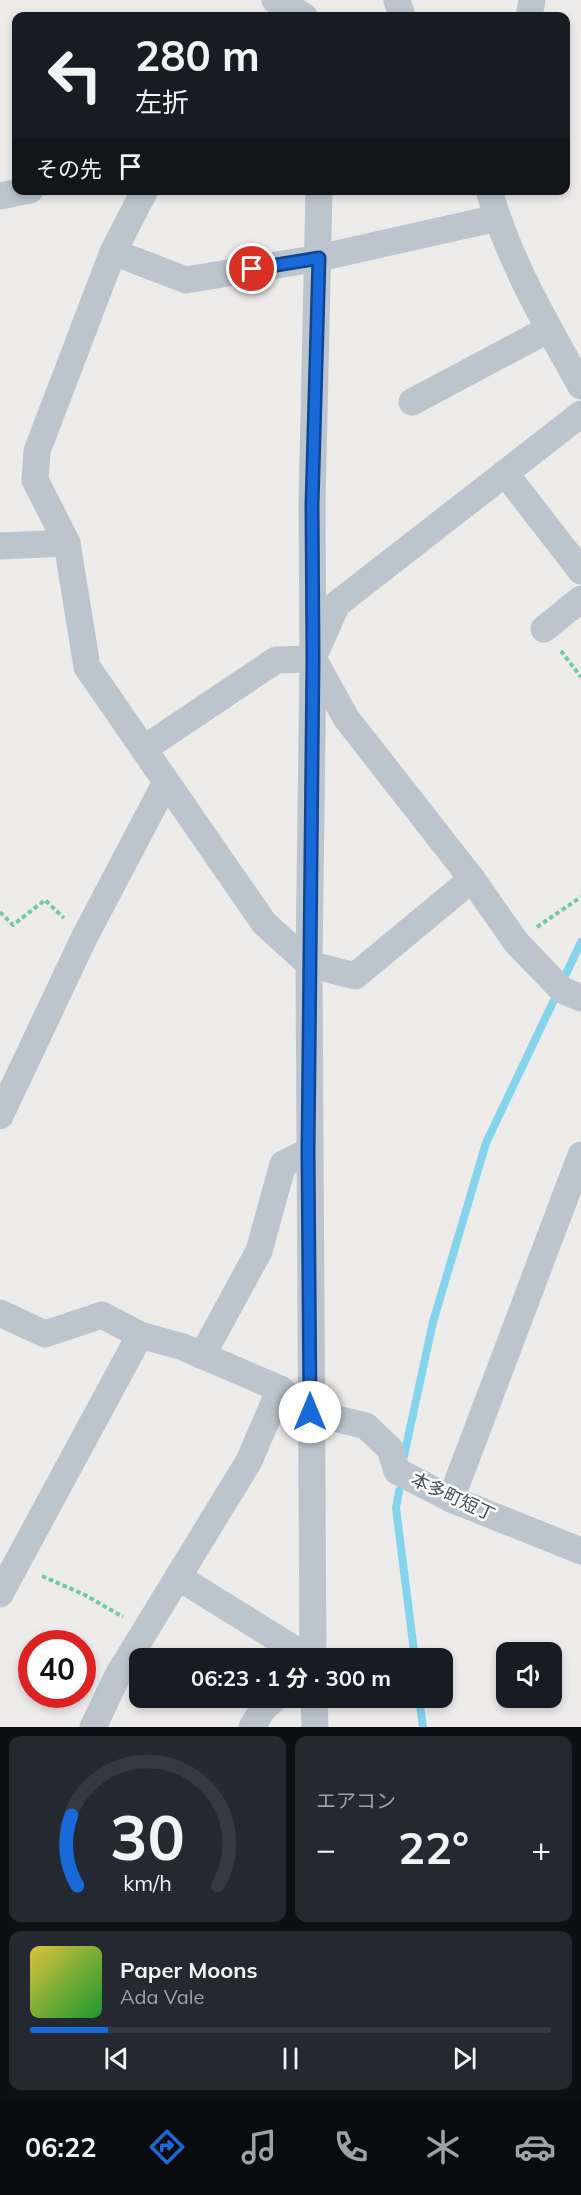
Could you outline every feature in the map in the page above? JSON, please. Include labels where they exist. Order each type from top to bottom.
[{"type":"street","points":[[275,0],[297,12]]},
{"type":"street","points":[[142,195],[113,252],[37,451],[35,480],[67,543],[87,667],[146,748],[166,782],[264,923],[309,964],[355,976],[471,879]]},
{"type":"street","points":[[312,1648],[308,1152],[313,658],[312,504],[319,195]]},
{"type":"street","points":[[490,195],[497,218],[549,329],[581,386]]},
{"type":"street","points":[[113,252],[186,280],[319,258],[497,218]]},
{"type":"street","points":[[411,402],[549,329]]},
{"type":"street","points":[[313,658],[337,604],[581,414]]},
{"type":"street","points":[[505,473],[581,571]]},
{"type":"street","points":[[0,546],[67,543]]},
{"type":"street","points":[[544,629],[581,599]]},
{"type":"street","points":[[146,748],[276,660],[313,658]]},
{"type":"street","points":[[313,658],[346,718],[471,879],[516,942],[562,990],[581,998]]},
{"type":"street","points":[[0,1116],[84,938],[166,782]]},
{"type":"street","points":[[202,1356],[259,1251],[283,1164],[308,1152]]},
{"type":"street","points":[[451,1499],[581,1155]]},
{"type":"street","points":[[0,1313],[45,1334],[102,1315],[140,1335],[183,1347],[280,1389],[310,1412]]},
{"type":"street","points":[[0,1594],[140,1335]]},
{"type":"street","points":[[93,1727],[118,1675],[249,1461],[280,1389]]},
{"type":"street","name":"本多町短丁","points":[[310,1412],[366,1426],[390,1449],[397,1471],[451,1499],[581,1551]]},
{"type":"street","points":[[178,1577],[294,1648]]},
{"type":"street","points":[[252,1727],[264,1708]]},
{"type":"street","points":[[314,1708],[315,1727]]},
{"type":"path","points":[[544,629],[581,677]]},
{"type":"path","points":[[516,942],[581,897]]},
{"type":"path","points":[[0,912],[13,925],[45,900],[84,938]]},
{"type":"path","points":[[16,1564],[86,1595],[146,1630]]},
{"type":"waterway","points":[[565,976],[581,942]]},
{"type":"waterway","points":[[404,1456],[433,1322],[486,1143],[553,1002]]},
{"type":"waterway","points":[[399,1491],[396,1508],[414,1648]]},
{"type":"waterway","points":[[420,1708],[423,1727]]},
{"type":"route","points":[[252,269],[319,258],[312,504],[313,658],[308,1152],[310,1412]]}]
